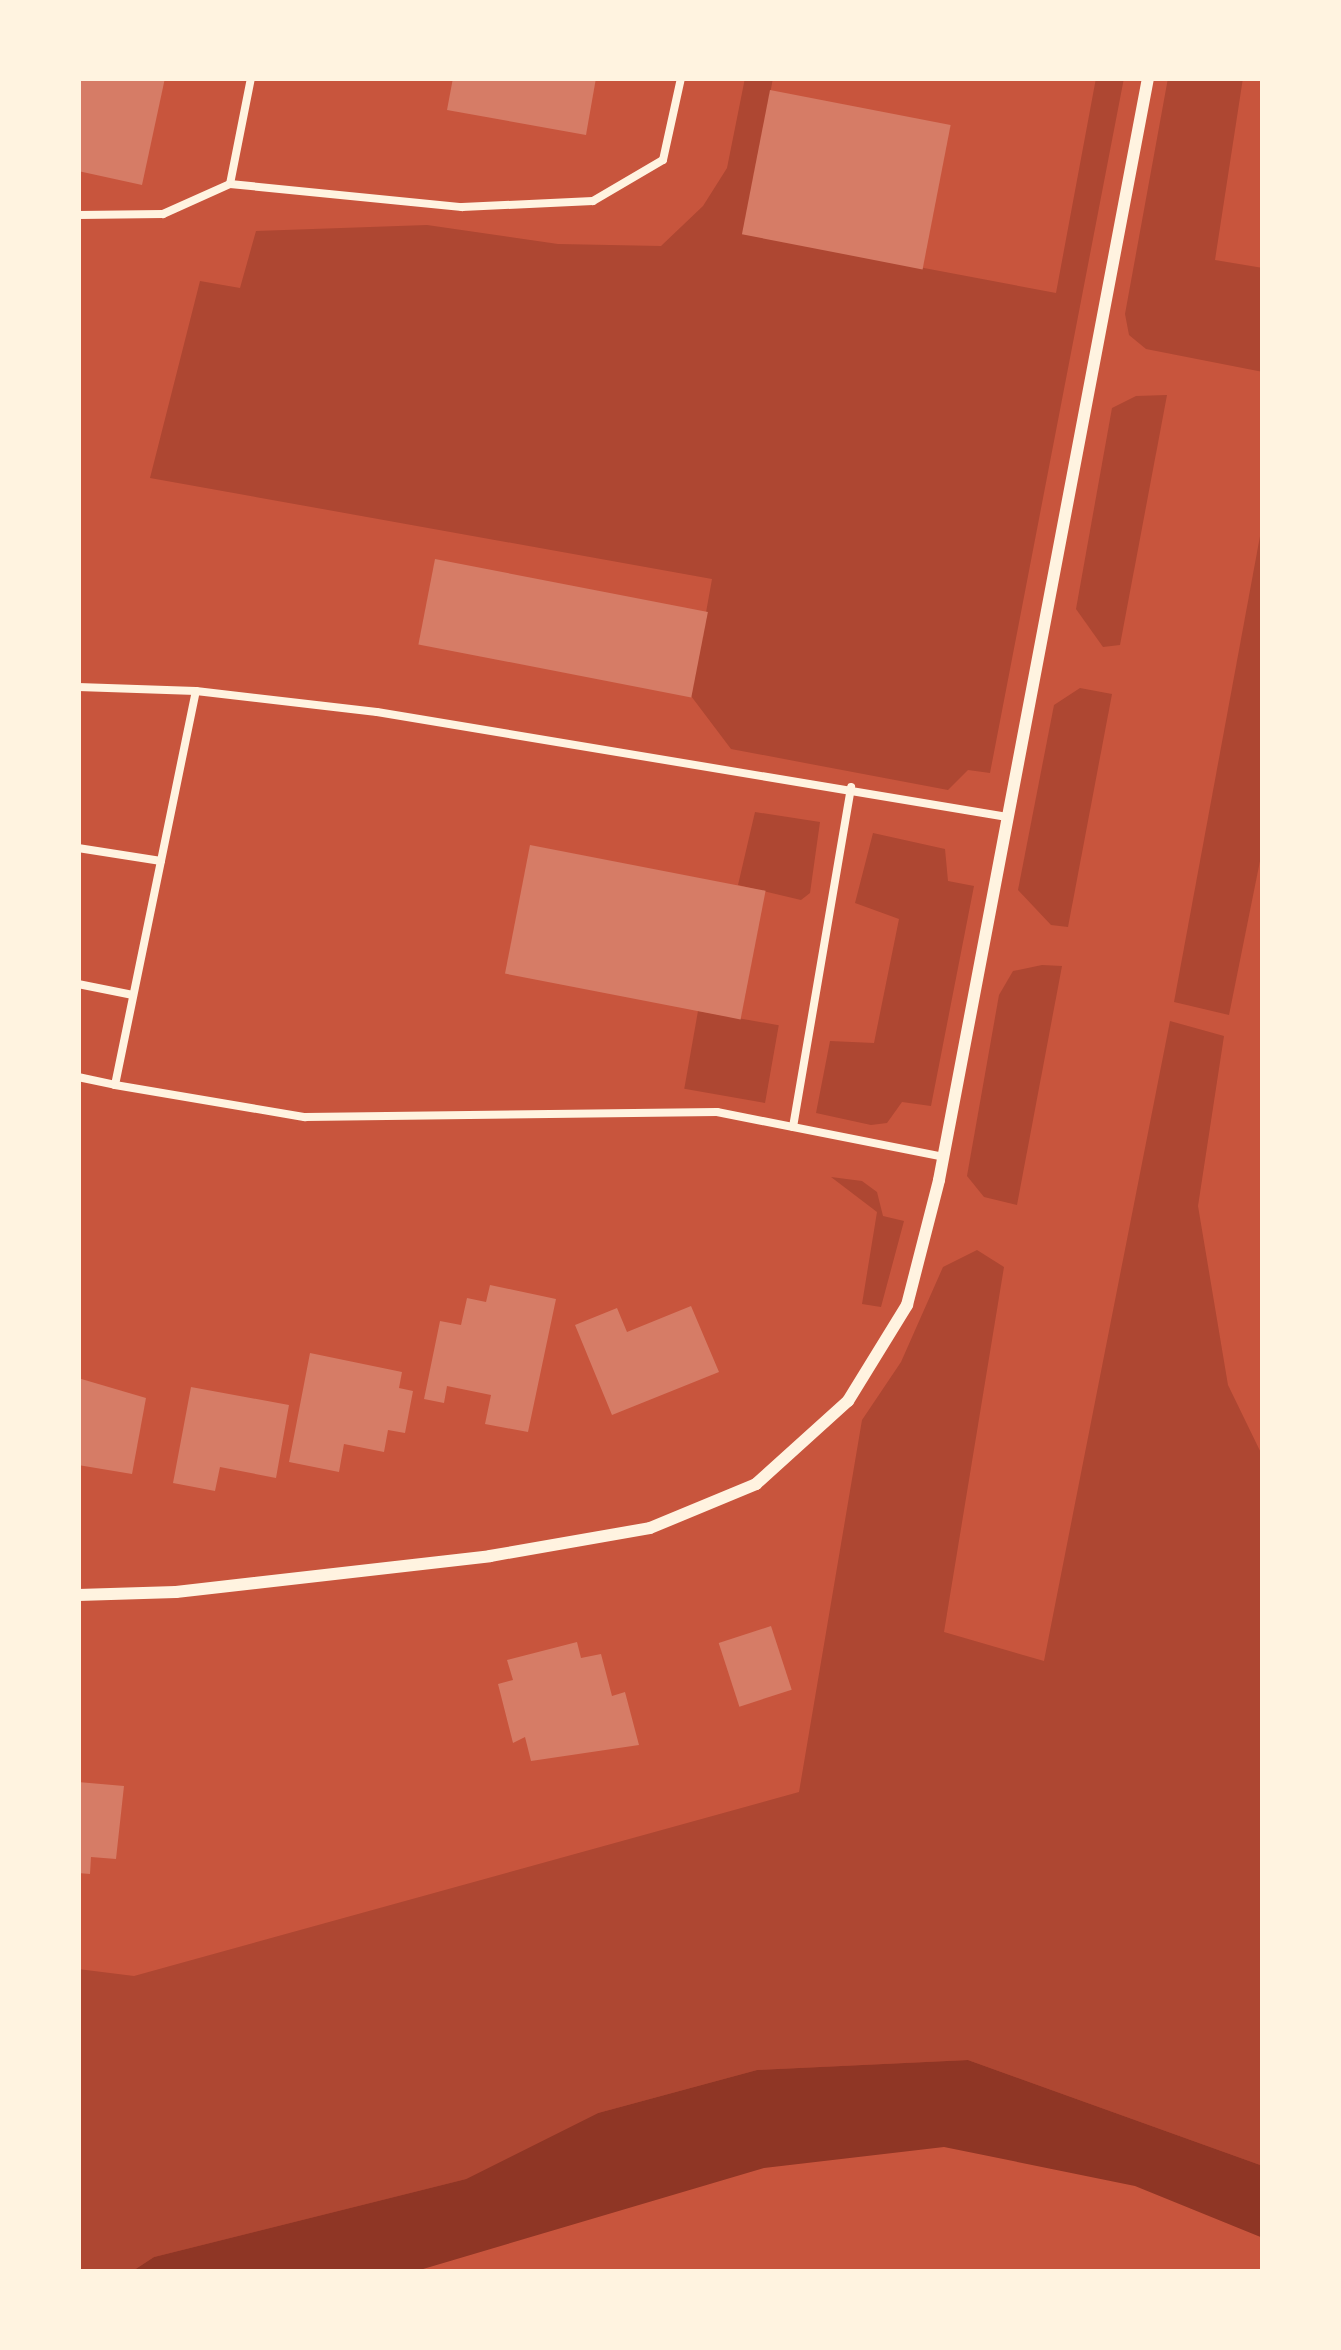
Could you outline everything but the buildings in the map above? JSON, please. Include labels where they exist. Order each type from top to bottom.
[{"type":"street","points":[[78,1594],[176,1592],[490,1556],[650,1528],[756,1484],[848,1401],[907,1304],[944,1157],[1148,78]]},
{"type":"lane","points":[[230,184],[250,78]]},
{"type":"lane","points":[[78,215],[163,214],[230,184],[463,208],[593,201],[663,160],[682,78]]},
{"type":"lane","points":[[78,687],[196,691],[850,787],[1007,817]]},
{"type":"lane","points":[[115,1085],[196,691]]},
{"type":"lane","points":[[793,1127],[850,787]]},
{"type":"lane","points":[[78,848],[161,861]]},
{"type":"lane","points":[[78,984],[134,995]]},
{"type":"lane","points":[[78,1077],[305,1117],[717,1112],[944,1157]]},
{"type":"shaded area","points":[[745,78],[773,78],[744,234],[1056,293],[1096,78],[1124,78],[990,773],[968,770],[948,790],[731,749],[691,696],[712,579],[150,478],[200,281],[240,288],[256,231],[427,225],[558,244],[661,246],[703,206],[727,168]]},
{"type":"shaded area","points":[[1168,78],[1243,78],[1215,260],[1263,268],[1263,372],[1146,349],[1129,335],[1125,314]]},
{"type":"shaded area","points":[[1167,395],[1120,645],[1103,647],[1076,609],[1112,408],[1136,396]]},
{"type":"shaded area","points":[[1263,520],[1263,846],[1229,1015],[1174,1002]]},
{"type":"shaded area","points":[[1080,688],[1112,694],[1068,927],[1051,925],[1018,890],[1054,705]]},
{"type":"shaded area","points":[[755,812],[820,822],[810,893],[801,900],[738,885]]},
{"type":"shaded area","points":[[873,833],[945,849],[948,881],[974,886],[931,1106],[902,1102],[887,1123],[871,1125],[816,1113],[830,1041],[874,1043],[899,919],[855,903]]},
{"type":"shaded area","points":[[1062,966],[1017,1205],[984,1197],[967,1176],[999,995],[1013,971]]},
{"type":"shaded area","points":[[698,1011],[779,1025],[765,1103],[684,1089]]},
{"type":"shaded area","points":[[1170,1021],[1224,1036],[1198,1206],[1228,1385],[1263,1457],[1263,2166],[968,2060],[757,2070],[598,2113],[466,2179],[154,2257],[131,2272],[78,2272],[78,1969],[134,1976],[799,1792],[862,1420],[901,1362],[943,1267],[977,1250],[1004,1267],[944,1632],[1044,1661]]},
{"type":"shaded area","points":[[831,1177],[862,1181],[877,1192],[883,1216],[904,1221],[881,1307],[862,1304],[877,1212]]},
{"type":"shaded area","points":[[968,2060],[1263,2166],[1263,2238],[1135,2186],[944,2147],[764,2168],[413,2272],[131,2272],[154,2257],[466,2179],[598,2113],[757,2070]]}]
